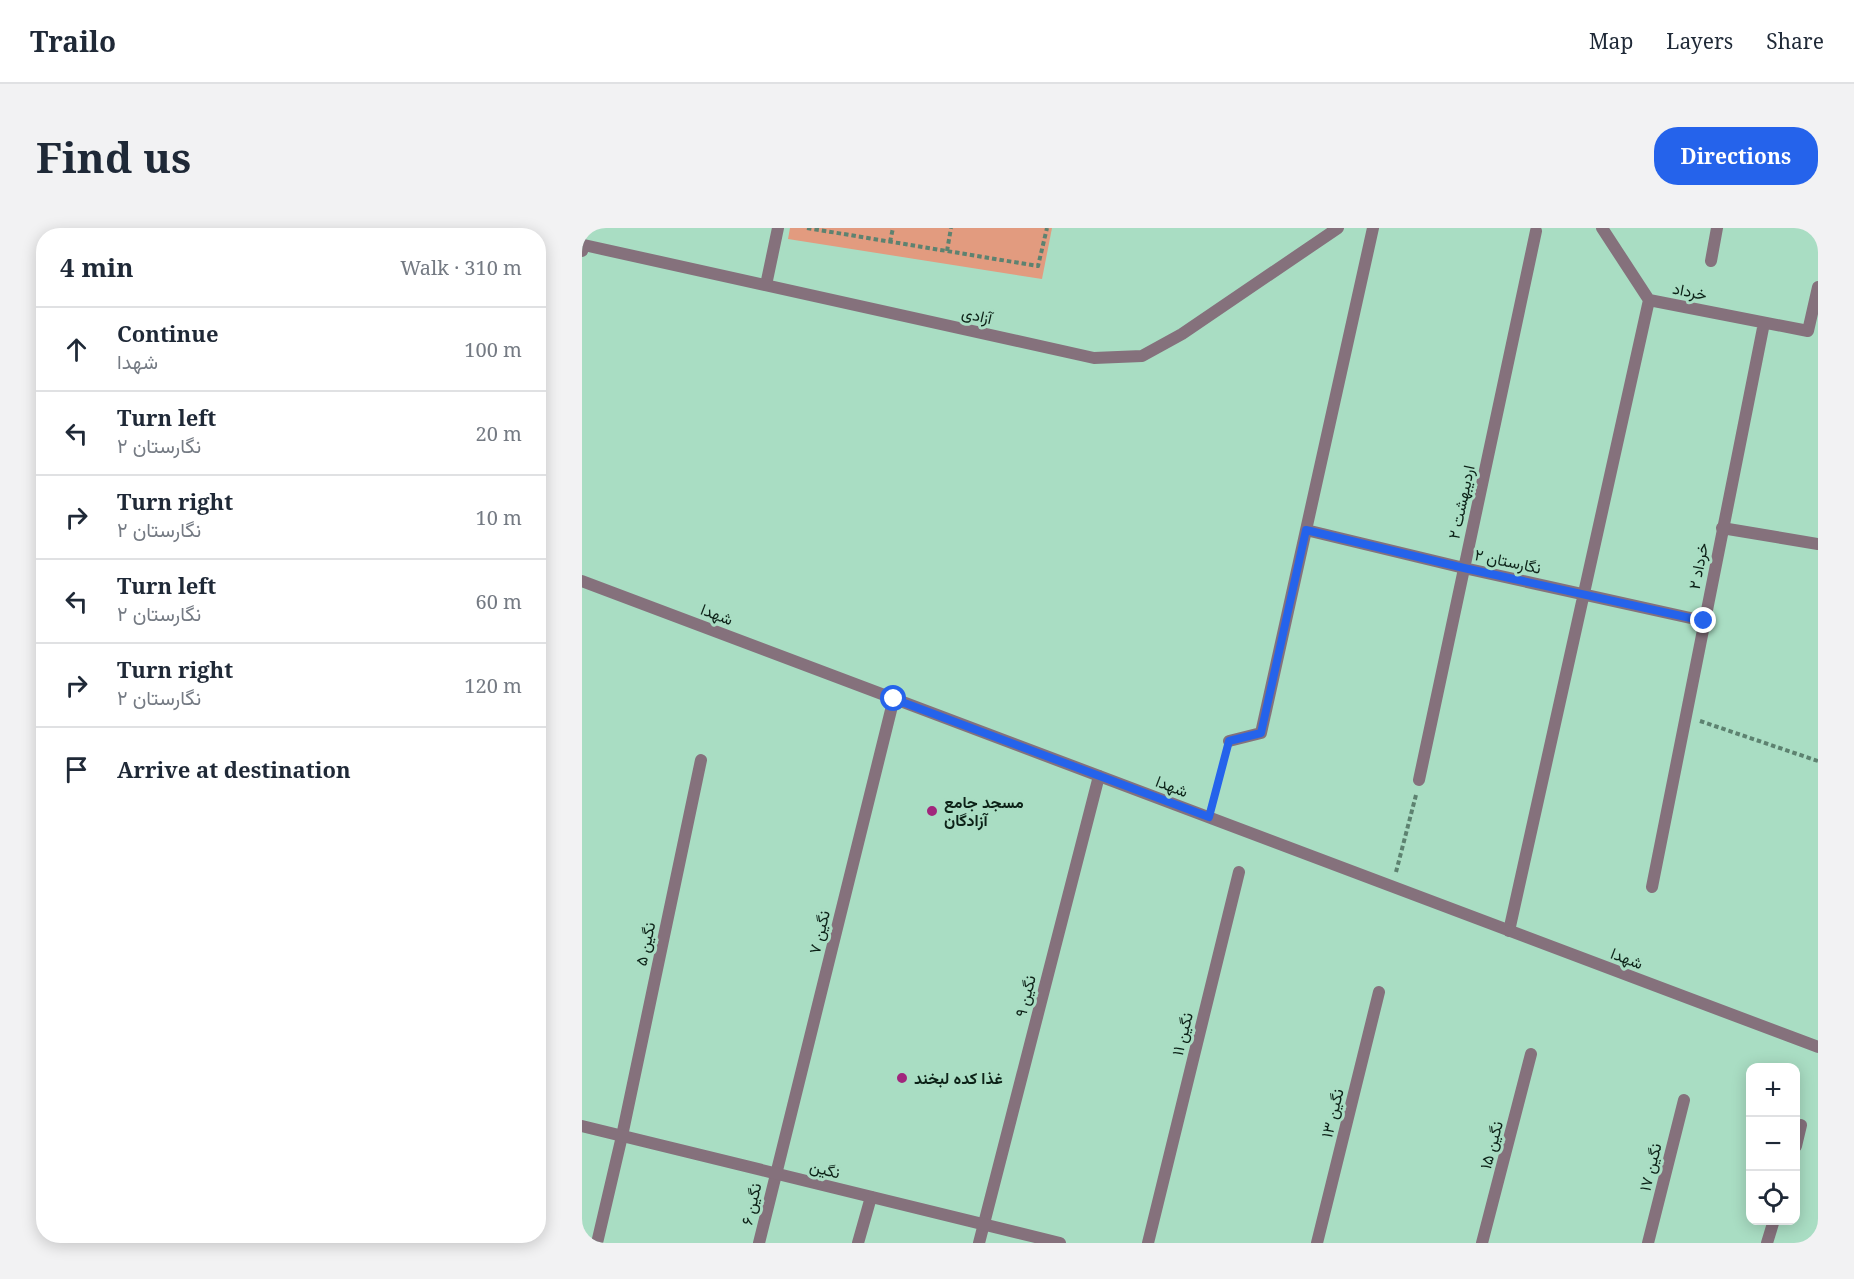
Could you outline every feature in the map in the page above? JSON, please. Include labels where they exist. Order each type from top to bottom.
[{"type":"street","points":[[766,285],[777,228]]},
{"type":"street","name":"آزادی","points":[[583,246],[1094,358],[1142,356],[1182,334],[1338,228]]},
{"type":"street","points":[[1229,741],[1261,733],[1373,228]]},
{"type":"street","name":"خرداد","points":[[1602,228],[1649,300],[1808,331],[1818,287]]},
{"type":"street","points":[[1711,261],[1717,228]]},
{"type":"street","name":"اردیبهشت ۲","points":[[1419,780],[1536,231]]},
{"type":"street","points":[[1509,931],[1649,300]]},
{"type":"street","name":"خرداد ۲","points":[[1652,887],[1764,323]]},
{"type":"street","points":[[1722,528],[1818,544]]},
{"type":"street","name":"نگارستان ۲","points":[[1306,530],[1464,568],[1704,621]]},
{"type":"street","name":"شهدا","points":[[582,581],[1818,1047]]},
{"type":"street","name":"نگین ۷","points":[[776,1174],[894,699]]},
{"type":"street","name":"نگین ۵","points":[[597,1243],[622,1136],[701,760]]},
{"type":"street","name":"نگین ۹","points":[[979,1243],[1099,776]]},
{"type":"street","name":"نگین ۱۱","points":[[1148,1243],[1239,872]]},
{"type":"street","name":"نگین ۱۳","points":[[1317,1243],[1379,992]]},
{"type":"street","name":"نگین ۱۵","points":[[1482,1243],[1532,1054]]},
{"type":"street","name":"نگین ۱۷","points":[[1648,1243],[1684,1100]]},
{"type":"street","points":[[1800,1132],[1802,1125]]},
{"type":"street","name":"نگین","points":[[582,1126],[1060,1243]]},
{"type":"street","name":"نگین ۶","points":[[759,1243],[776,1174]]},
{"type":"street","points":[[858,1243],[871,1197]]},
{"type":"street","points":[[1767,1243],[1773,1225]]},
{"type":"path","points":[[807,228],[836,230],[890,242],[1038,266],[1047,228]]},
{"type":"path","points":[[890,242],[893,228]]},
{"type":"path","points":[[947,250],[951,228]]},
{"type":"path","points":[[1685,716],[1818,761]]},
{"type":"path","points":[[1209,817],[1229,741]]},
{"type":"path","points":[[1393,887],[1419,780]]},
{"type":"shaded area","points":[[790,228],[1052,228],[1042,279],[788,239]]},
{"type":"place","name":"مسجد جامع آزادگان","points":[[932,811]]},
{"type":"place","name":"غذا کده لبخند","points":[[902,1078]]},
{"type":"route","points":[[894,699],[1209,817],[1229,741],[1261,733],[1306,530],[1464,568],[1704,621]]}]
